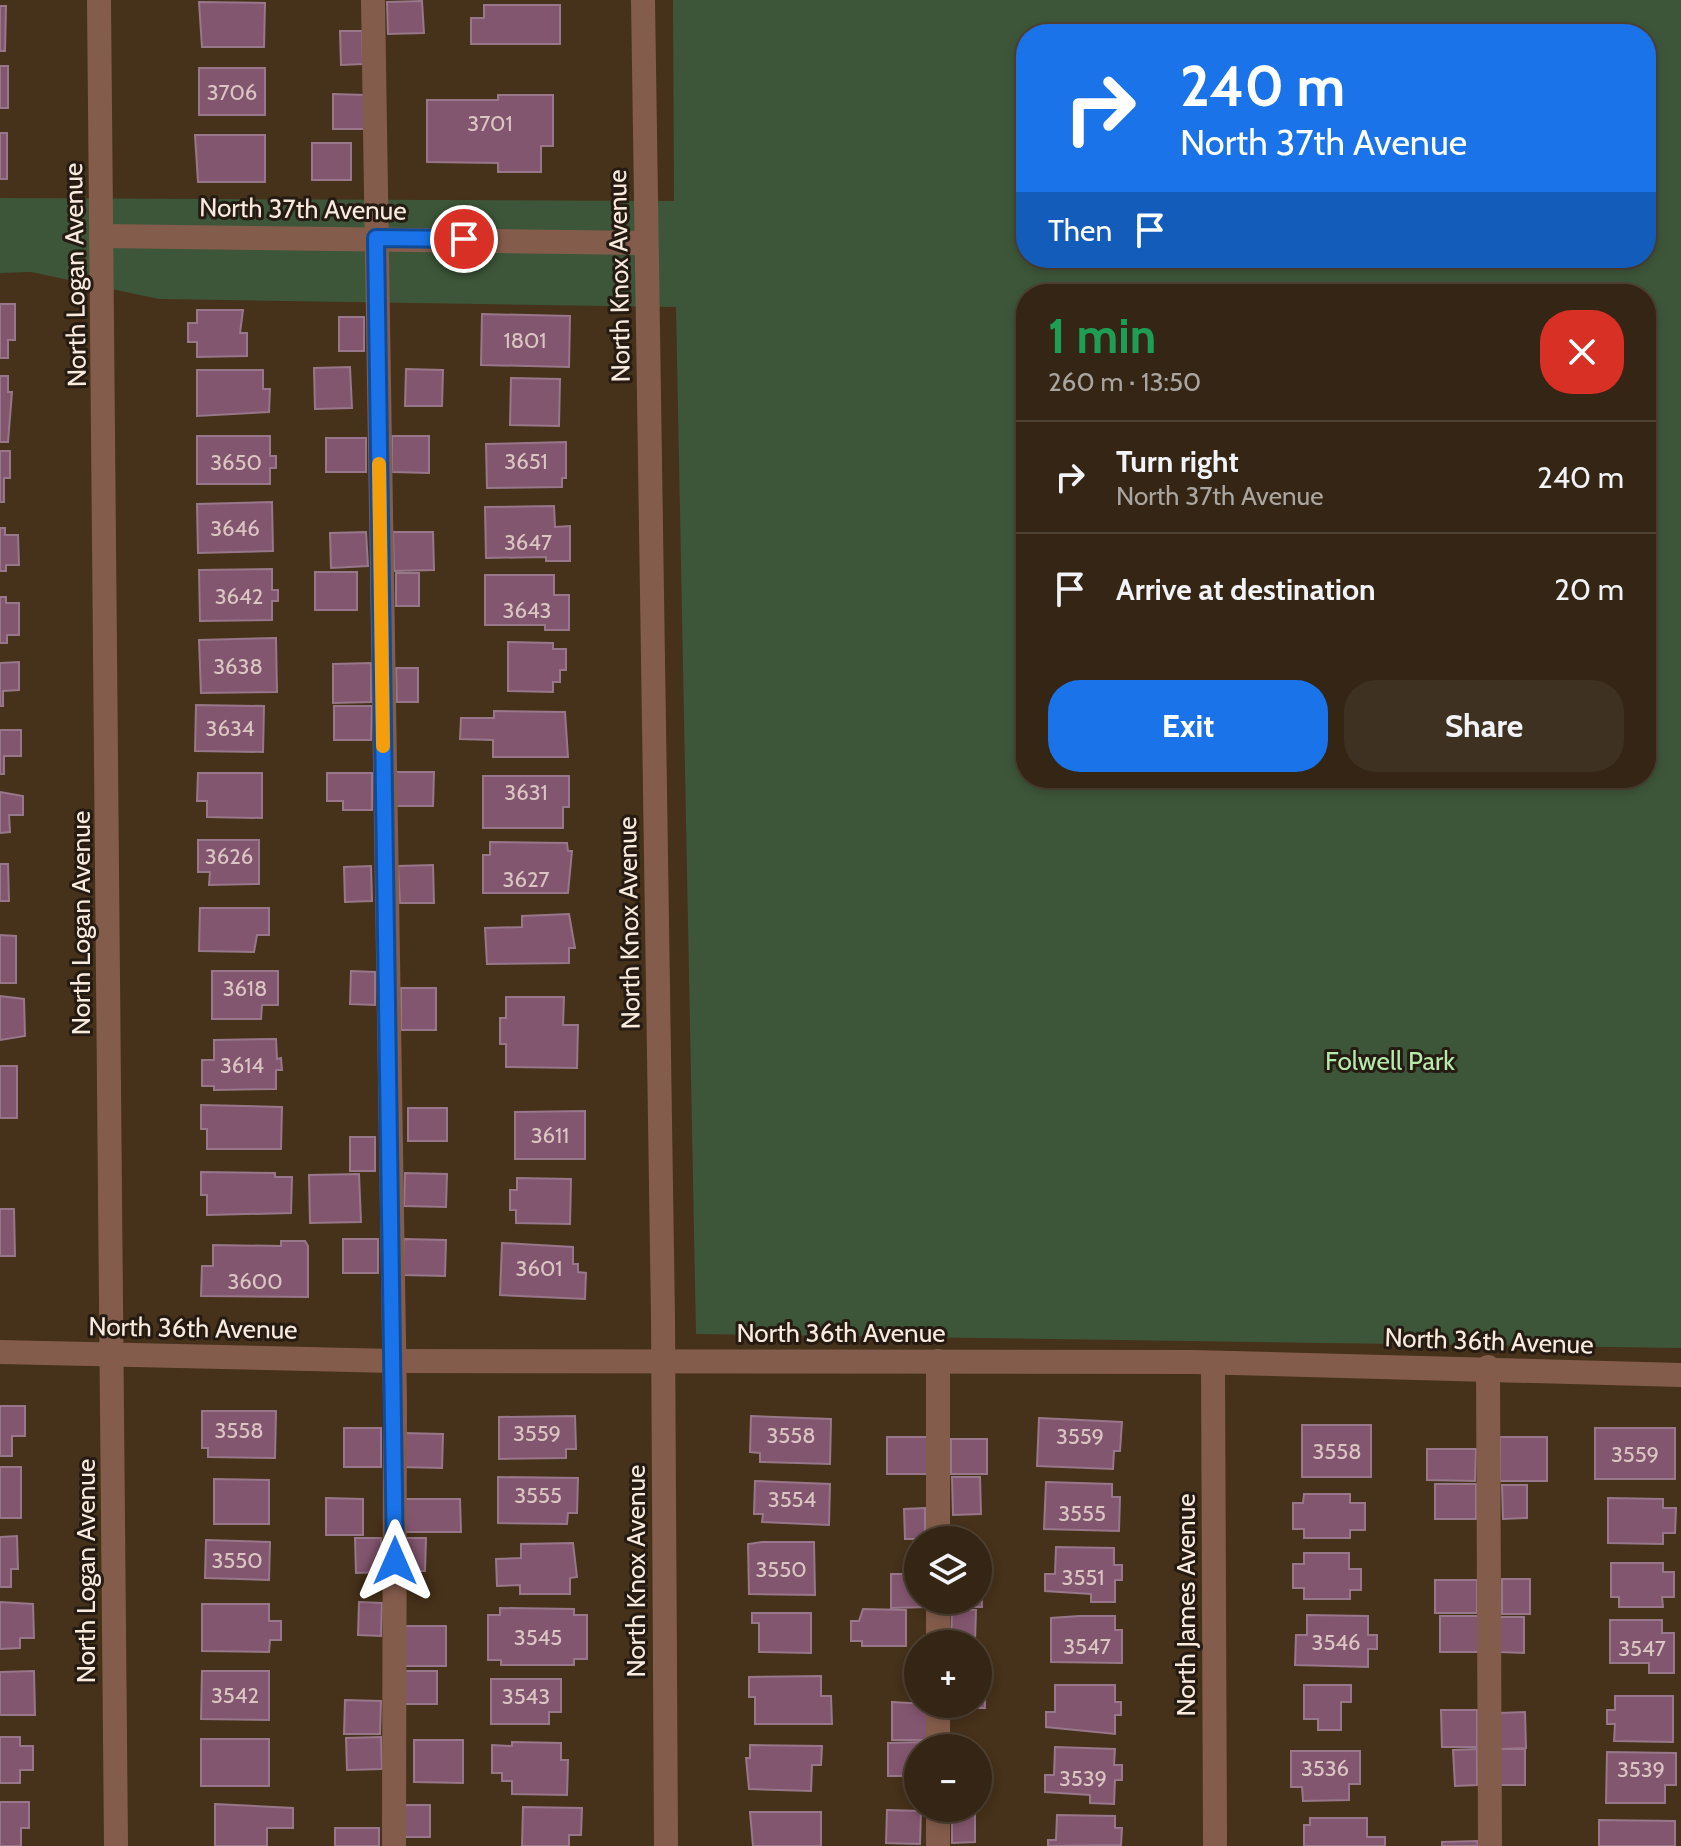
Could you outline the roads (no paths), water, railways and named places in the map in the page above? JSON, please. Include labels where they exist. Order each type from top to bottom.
[{"type":"street","name":"North Logan Avenue","points":[[99,0],[116,1846]]},
{"type":"street","points":[[373,0],[393,1361],[394,1846]]},
{"type":"street","name":"North Knox Avenue","points":[[643,0],[663,1361],[666,1846]]},
{"type":"street","name":"North 37th Avenue","points":[[103,236],[646,243]]},
{"type":"street","name":"North 36th Avenue","points":[[0,1352],[393,1361],[1213,1363],[1488,1367],[1681,1375]]},
{"type":"street","points":[[938,1361],[938,1526]]},
{"type":"street","name":"North James Avenue","points":[[1213,1363],[1215,1846]]},
{"type":"street","points":[[1488,1367],[1490,1846]]},
{"type":"street","points":[[938,1822],[938,1846]]},
{"type":"park label","name":"Folwell Park","points":[[1390,1061]]}]
